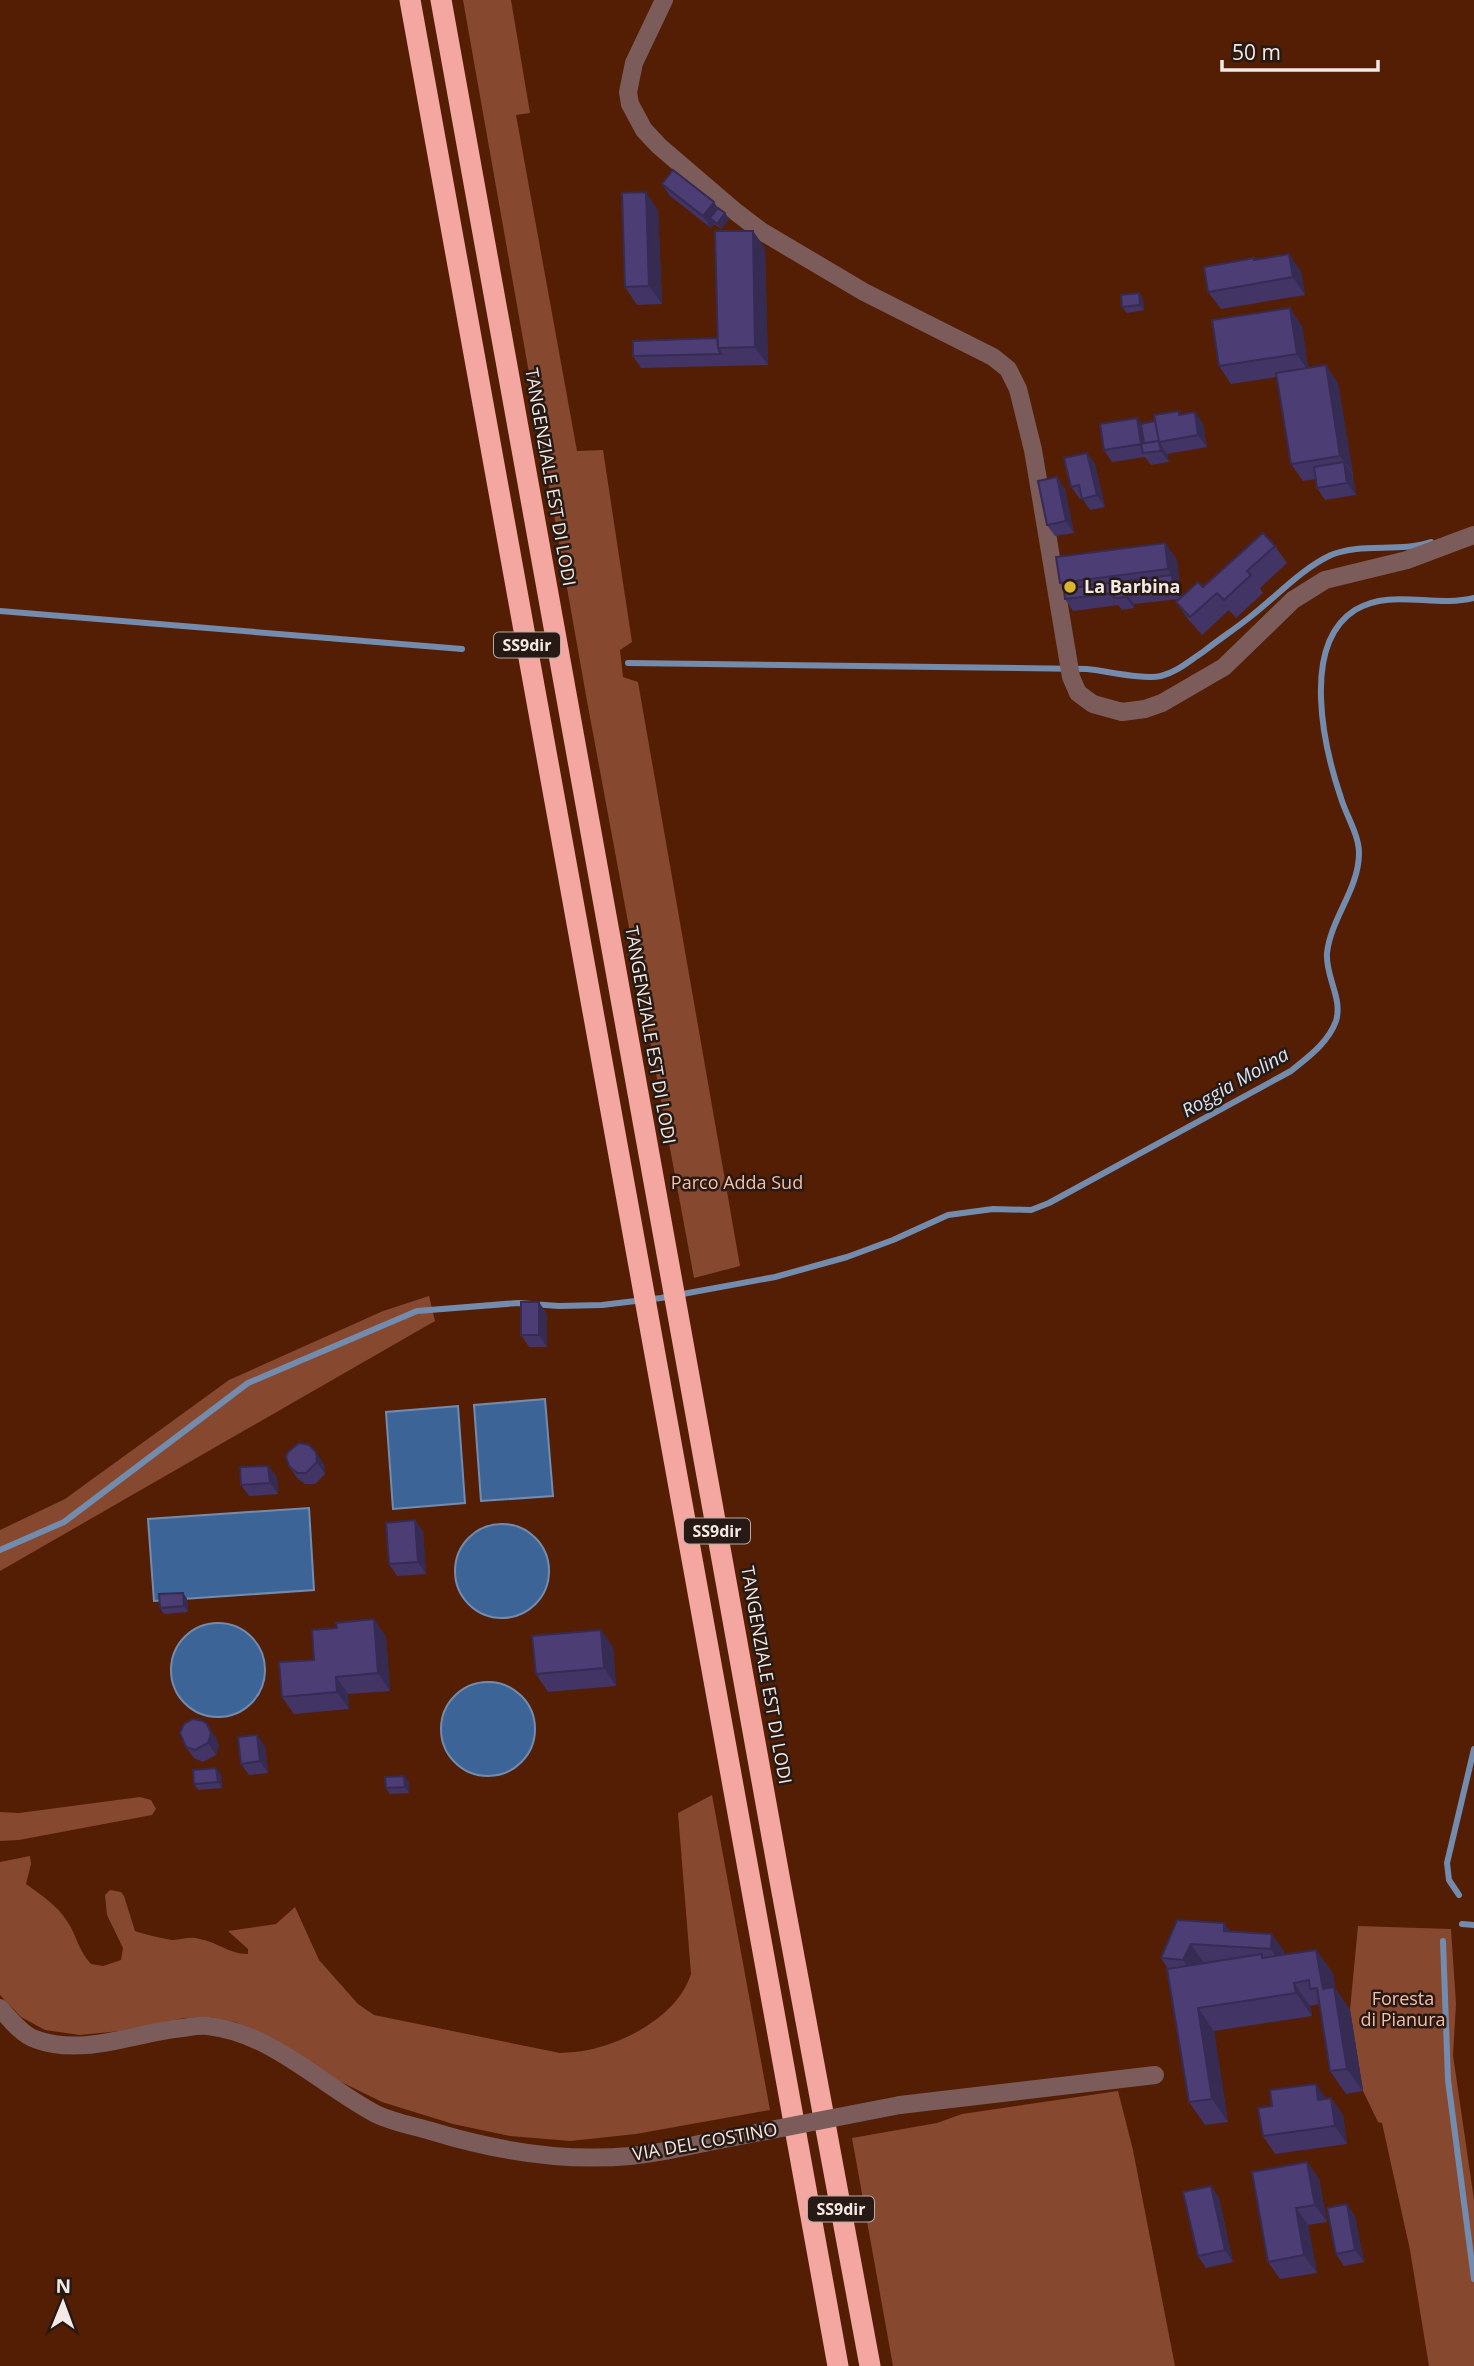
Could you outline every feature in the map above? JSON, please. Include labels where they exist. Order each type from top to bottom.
[{"type":"highway","name":"SS9dir","points":[[410,0],[838,2366]]},
{"type":"highway","name":"TANGENZIALE EST DI LODI","points":[[441,0],[870,2366]]},
{"type":"street","points":[[664,0],[634,62],[628,92],[631,104],[645,130],[659,146],[761,231],[864,292],[993,357],[1008,369],[1018,389],[1033,450],[1070,669],[1078,693],[1093,704],[1122,712],[1145,709],[1162,703],[1224,667],[1293,600],[1325,580],[1407,560],[1474,535]]},
{"type":"street","name":"VIA DEL COSTINO","points":[[0,2008],[33,2039],[63,2045],[91,2045],[167,2029],[205,2025],[233,2030],[268,2045],[378,2115],[506,2150],[566,2157],[632,2156],[900,2105],[1155,2075]]},
{"type":"green space","name":"Parco Adda Sud","points":[[0,0],[1474,0],[1474,2366],[0,2366]]},
{"type":"green space","points":[[463,0],[511,0],[530,113],[516,115],[577,451],[603,450],[632,642],[620,650],[623,677],[638,682],[740,1266],[694,1278],[587,701]]},
{"type":"green space","points":[[429,1296],[435,1321],[0,1571],[0,1530],[65,1499],[229,1380],[383,1311]]},
{"type":"green space","points":[[712,1795],[770,2110],[636,2134],[570,2141],[510,2136],[453,2124],[382,2102],[331,2077],[272,2038],[235,2022],[210,2017],[184,2018],[120,2031],[80,2035],[45,2030],[21,2017],[0,1995],[0,1862],[30,1856],[31,1864],[26,1884],[63,1915],[91,1964],[103,1966],[121,1960],[123,1948],[107,1915],[105,1895],[110,1890],[121,1892],[124,1896],[135,1931],[173,1940],[196,1938],[242,1954],[248,1954],[248,1949],[228,1931],[276,1924],[295,1907],[319,1960],[358,2004],[374,2015],[560,2053],[603,2046],[634,2033],[663,2014],[675,2002],[691,1974],[678,1813]]},
{"type":"green space","points":[[140,1797],[151,1800],[156,1809],[152,1815],[19,1840],[0,1841],[0,1812],[19,1813]]},
{"type":"green space","name":"Foresta di Pianura","points":[[1358,1926],[1451,1929],[1456,2004],[1453,2055],[1474,2200],[1474,2366],[1429,2366],[1410,2250],[1382,2123],[1378,2122],[1363,2091],[1350,2010]]},
{"type":"green space","points":[[1118,2091],[1133,2150],[1175,2366],[893,2366],[852,2138],[937,2123],[962,2114]]},
{"type":"water","points":[[545,1399],[553,1496],[481,1501],[474,1405]]},
{"type":"water","points":[[458,1406],[465,1503],[393,1509],[386,1412]]},
{"type":"water","points":[[309,1508],[314,1590],[154,1601],[148,1519]]},
{"type":"water","points":[[502,1524],[520,1528],[535,1538],[545,1553],[549,1571],[545,1589],[535,1604],[520,1614],[502,1618],[484,1614],[469,1604],[459,1589],[455,1571],[459,1553],[469,1538],[484,1528]]},
{"type":"water","points":[[218,1623],[236,1627],[251,1637],[261,1652],[265,1670],[261,1688],[251,1703],[236,1713],[218,1717],[200,1713],[185,1703],[175,1688],[171,1670],[175,1652],[185,1637],[200,1627]]},
{"type":"water","points":[[488,1682],[506,1686],[521,1696],[531,1711],[535,1729],[531,1747],[521,1762],[506,1772],[488,1776],[470,1772],[455,1762],[445,1747],[441,1729],[445,1711],[455,1696],[470,1686]]},
{"type":"building","points":[[673,170],[714,202],[703,216],[662,184]]},
{"type":"building","points":[[646,192],[649,286],[625,287],[622,193]]},
{"type":"building","points":[[718,208],[725,213],[717,224],[710,218]]},
{"type":"building","points":[[715,231],[753,231],[755,347],[718,348]]},
{"type":"building","points":[[1289,254],[1293,277],[1208,292],[1204,267]]},
{"type":"building","points":[[1139,293],[1140,305],[1122,307],[1121,295]]},
{"type":"building","points":[[1290,308],[1297,354],[1219,366],[1212,320]]},
{"type":"building","points":[[717,338],[721,354],[633,356],[633,341]]},
{"type":"building","points":[[1326,365],[1340,456],[1291,464],[1276,373]]},
{"type":"building","points":[[1179,411],[1179,415],[1195,412],[1198,435],[1159,442],[1161,451],[1143,453],[1141,444],[1159,441],[1154,415]]},
{"type":"building","points":[[1137,418],[1141,444],[1104,450],[1100,424]]},
{"type":"building","points":[[1155,421],[1159,441],[1144,443],[1141,424]]},
{"type":"building","points":[[1087,453],[1097,495],[1082,499],[1079,485],[1071,487],[1064,458]]},
{"type":"building","points":[[1344,462],[1347,483],[1317,488],[1314,467]]},
{"type":"building","points":[[1057,477],[1066,521],[1047,525],[1038,481]]},
{"type":"building","points":[[1263,533],[1275,546],[1247,571],[1251,575],[1224,600],[1217,593],[1190,617],[1176,602],[1198,582],[1203,587]]},
{"type":"building","points":[[1165,543],[1168,569],[1060,583],[1056,557]]},
{"type":"building","points":[[1172,575],[1173,587],[1126,593],[1126,597],[1114,598],[1113,593],[1065,599],[1064,589]]},
{"type":"building","points":[[521,1302],[539,1302],[539,1335],[521,1335]]},
{"type":"building","points":[[299,1443],[309,1445],[316,1452],[317,1462],[306,1473],[297,1473],[289,1466],[286,1457]]},
{"type":"building","points":[[268,1466],[270,1483],[241,1485],[240,1467]]},
{"type":"building","points":[[415,1520],[418,1562],[389,1564],[386,1523]]},
{"type":"building","points":[[183,1593],[184,1606],[160,1608],[159,1594]]},
{"type":"building","points":[[374,1619],[378,1673],[336,1677],[337,1692],[282,1697],[279,1662],[314,1660],[312,1630],[337,1628],[336,1623]]},
{"type":"building","points":[[601,1630],[604,1668],[536,1674],[532,1636]]},
{"type":"building","points":[[193,1719],[207,1724],[211,1733],[208,1743],[195,1750],[186,1747],[180,1733],[184,1724]]},
{"type":"building","points":[[257,1735],[260,1761],[241,1764],[238,1737]]},
{"type":"building","points":[[216,1768],[218,1782],[194,1784],[193,1770]]},
{"type":"building","points":[[404,1776],[405,1787],[386,1788],[385,1777]]},
{"type":"building","points":[[1177,1920],[1224,1923],[1224,1931],[1272,1934],[1271,1949],[1191,1944],[1183,1960],[1161,1958]]},
{"type":"building","points":[[1316,1950],[1323,1989],[1334,1987],[1347,2069],[1330,2071],[1317,1988],[1310,1989],[1309,1980],[1294,1983],[1296,1993],[1198,2008],[1212,2099],[1189,2102],[1167,1969],[1262,1954],[1262,1958]]},
{"type":"building","points":[[1316,2084],[1318,2100],[1331,2098],[1335,2126],[1263,2136],[1258,2108],[1272,2106],[1270,2090]]},
{"type":"building","points":[[1307,2162],[1315,2205],[1296,2208],[1304,2255],[1268,2262],[1252,2172]]},
{"type":"building","points":[[1211,2186],[1225,2250],[1198,2256],[1183,2192]]},
{"type":"building","points":[[1347,2204],[1355,2250],[1336,2254],[1327,2208]]},
{"type":"waterway","points":[[628,663],[1087,669],[1135,676],[1161,676],[1178,669],[1203,652],[1250,617],[1299,575],[1331,555],[1355,549],[1406,547],[1431,542]]},
{"type":"waterway","name":"Roggia Molina","points":[[0,1550],[64,1522],[248,1383],[417,1311],[518,1303],[602,1305],[661,1298],[775,1277],[847,1257],[948,1215],[993,1209],[1031,1210],[1049,1203],[1291,1071],[1323,1043],[1336,1021],[1336,995],[1327,953],[1358,866],[1359,853],[1355,832],[1334,777],[1323,726],[1322,672],[1327,647],[1338,626],[1355,610],[1369,604],[1398,599],[1444,601],[1474,598]]},
{"type":"waterway","points":[[0,611],[462,649]]},
{"type":"waterway","points":[[1459,1895],[1449,1880],[1447,1863],[1474,1749]]},
{"type":"waterway","points":[[1462,1924],[1474,1925]]},
{"type":"waterway","points":[[1443,1941],[1448,2080],[1474,2279]]},
{"type":"place","name":"La Barbina","points":[[1070,587]]}]
